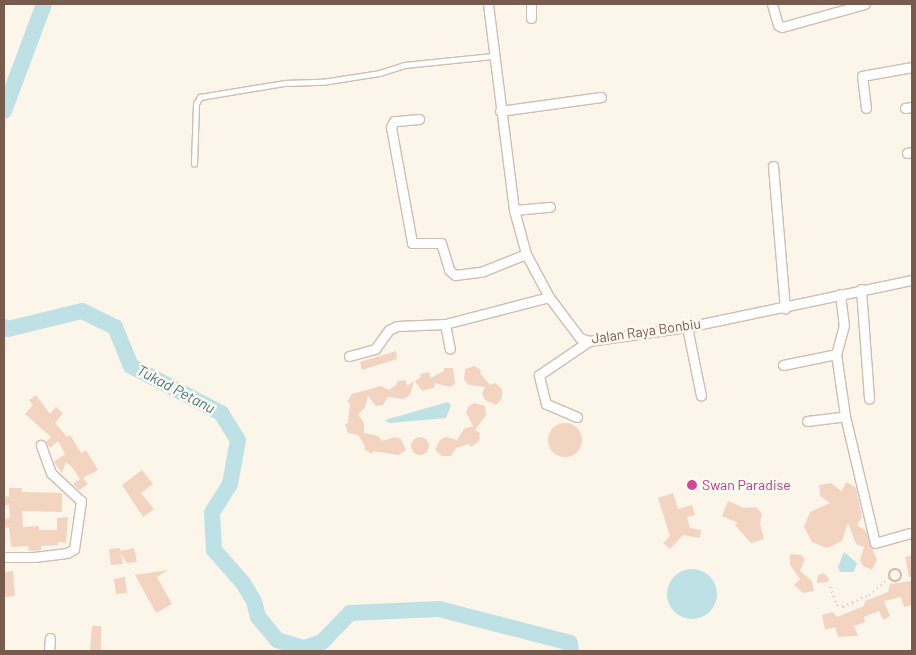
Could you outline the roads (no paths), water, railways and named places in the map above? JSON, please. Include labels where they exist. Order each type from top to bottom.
[{"type":"street","name":"Jalan Raya Bonbiu","points":[[488,4],[493,56],[514,210],[526,254],[549,297],[573,333],[589,341],[687,327],[784,308],[861,289],[912,280]]},
{"type":"street","points":[[531,4],[531,18]]},
{"type":"street","points":[[772,4],[778,25],[782,27],[864,4]]},
{"type":"street","points":[[866,108],[862,76],[912,67]]},
{"type":"street","points":[[500,111],[601,97]]},
{"type":"street","points":[[419,120],[394,121],[391,127],[412,244],[441,243],[449,270],[455,275],[481,272],[526,254]]},
{"type":"street","points":[[773,166],[784,308]]},
{"type":"street","points":[[514,210],[550,207]]},
{"type":"street","points":[[861,289],[870,399]]},
{"type":"street","points":[[840,294],[844,325],[836,354],[845,416],[875,543],[910,532]]},
{"type":"street","points":[[349,356],[376,349],[389,330],[397,326],[445,324],[549,297]]},
{"type":"street","points":[[445,324],[450,349]]},
{"type":"street","points":[[687,327],[702,396]]},
{"type":"street","points":[[577,417],[546,404],[539,375],[589,341]]},
{"type":"street","points":[[783,365],[836,354]]},
{"type":"street","points":[[808,421],[845,416]]},
{"type":"street","points":[[4,557],[67,553],[74,549],[81,501],[50,473],[41,445]]},
{"type":"street","points":[[49,651],[50,638]]},
{"type":"lane","points":[[194,164],[196,104],[200,96],[285,83],[322,82],[380,73],[404,65],[493,56]]},
{"type":"water","points":[[448,402],[451,405],[446,418],[389,423],[385,420]]},
{"type":"water","points":[[844,552],[857,563],[854,572],[840,572],[838,567]]},
{"type":"water","points":[[692,569],[701,571],[712,580],[717,594],[715,603],[706,614],[692,619],[683,617],[672,608],[667,594],[669,585],[678,574]]},
{"type":"waterway","name":"Tukad Petanu","points":[[4,111],[44,4]]},
{"type":"waterway","name":"Tukad Petanu","points":[[4,327],[8,329],[82,311],[115,327],[131,366],[221,413],[238,440],[230,484],[212,513],[214,550],[243,583],[254,601],[258,617],[277,640],[304,648],[322,642],[350,613],[439,609],[570,643],[571,651]]},
{"type":"place","name":"Swan Paradise","points":[[692,485]]}]
